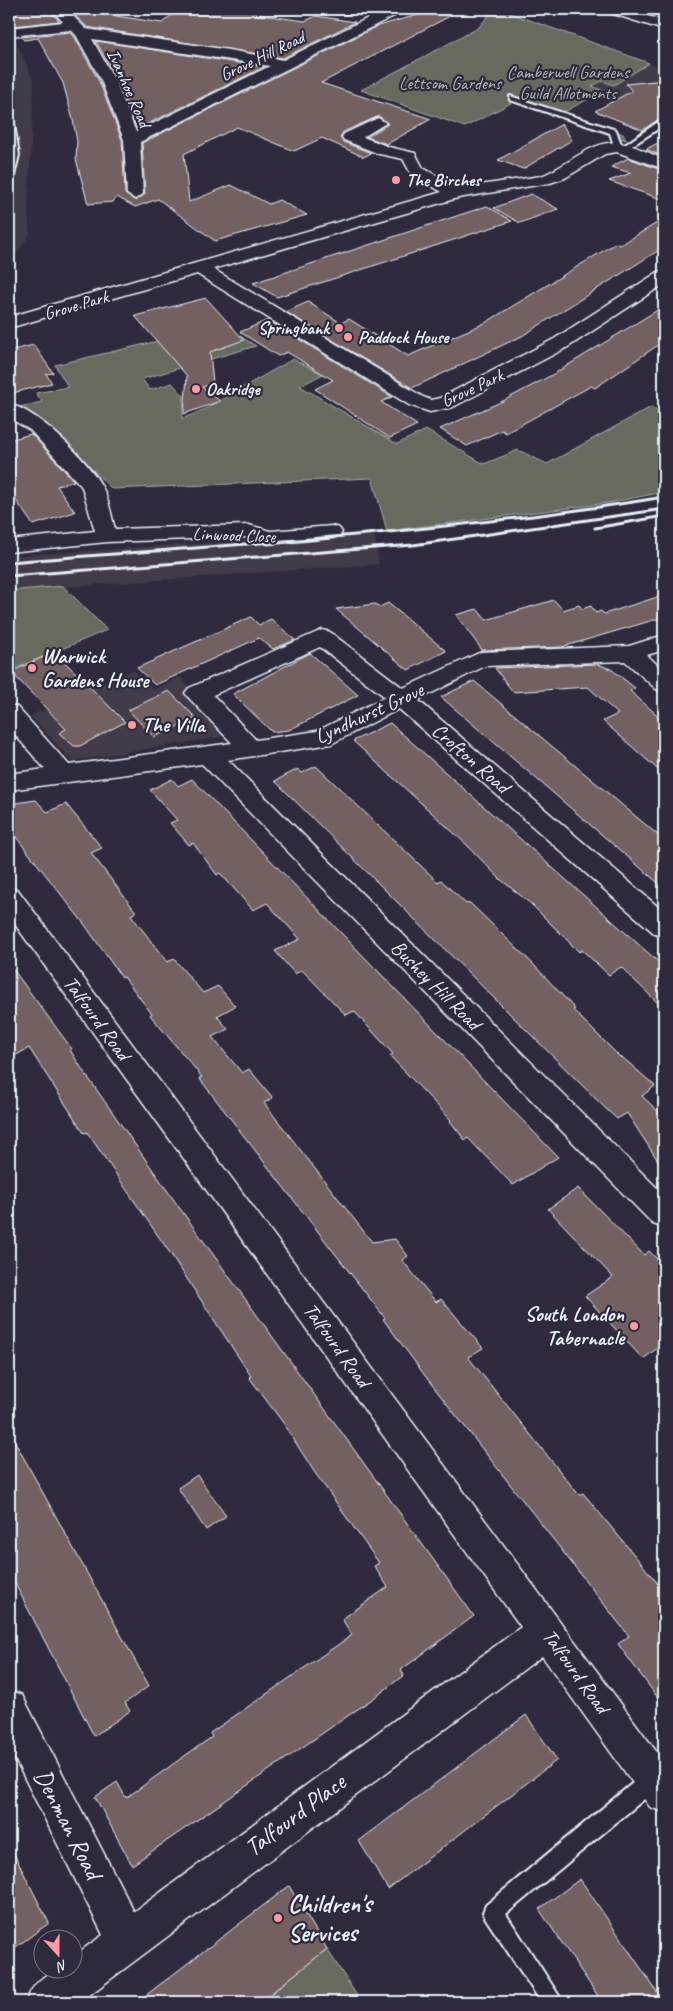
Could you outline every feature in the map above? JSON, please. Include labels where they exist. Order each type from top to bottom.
[{"type":"street","name":"Ivanhoe Road","points":[[58,9],[79,29],[108,80],[132,140],[135,194]]},
{"type":"street","points":[[309,9],[395,10]]},
{"type":"street","name":"Grove Hill Road","points":[[132,140],[286,66],[395,10],[410,9]]},
{"type":"street","points":[[612,9],[664,26]]},
{"type":"street","points":[[9,32],[79,29],[229,54],[286,66]]},
{"type":"street","points":[[378,123],[350,137],[385,151],[409,156],[418,171],[456,193]]},
{"type":"street","points":[[621,148],[664,164]]},
{"type":"street","name":"Grove Park","points":[[9,323],[201,269],[456,193],[544,180],[559,175],[600,150],[621,148]]},
{"type":"street","name":"Grove Park","points":[[201,269],[416,401],[430,406],[446,403],[561,344],[664,276]]},
{"type":"street","points":[[9,410],[37,426],[92,486],[107,536]]},
{"type":"street","name":"Linwood Close","points":[[9,546],[107,536],[249,532],[268,538],[332,532]]},
{"type":"street","name":"Crofton Road","points":[[251,749],[197,693],[322,637],[402,699],[664,927]]},
{"type":"street","name":"Lyndhurst Grove","points":[[9,782],[208,756],[323,738],[481,658],[630,653],[664,642]]},
{"type":"street","points":[[630,653],[664,684]]},
{"type":"street","points":[[9,713],[64,775]]},
{"type":"street","name":"Bushey Hill Road","points":[[208,756],[664,1215]]},
{"type":"street","name":"Talfourd Road","points":[[9,897],[659,1785]]},
{"type":"street","name":"Talfourd Place","points":[[46,2002],[546,1630]]},
{"type":"street","name":"Denman Road","points":[[9,1708],[127,1940]]},
{"type":"lane","points":[[513,98],[613,132],[621,148],[664,122]]},
{"type":"lane","points":[[553,2002],[493,1912],[659,1785]]},
{"type":"shaded area","points":[[9,26],[34,81],[28,212],[30,234],[9,265]]},
{"type":"shaded area","points":[[649,63],[664,69],[664,115],[658,118],[592,86],[602,81],[614,85]]},
{"type":"shaded area","points":[[374,532],[379,564],[9,591],[9,556]]},
{"type":"shaded area","name":"The Villa","points":[[133,670],[154,689],[180,677],[234,735],[72,761],[30,716]]},
{"type":"green space","name":"Lettsom Gardens","points":[[494,9],[505,9],[510,13],[649,63],[614,85],[602,81],[592,86],[603,91],[564,112],[623,134],[626,140],[513,102],[465,127],[361,90],[478,28]]},
{"type":"green space","points":[[223,326],[256,346],[142,379],[150,390],[172,383],[184,396],[182,419],[203,410],[293,359],[323,374],[300,386],[397,444],[426,430],[484,464],[518,450],[547,464],[651,407],[664,413],[664,492],[608,503],[387,531],[372,478],[112,489],[45,424],[19,407],[42,402],[36,393],[68,387],[55,365]]},
{"type":"green space","points":[[63,586],[107,630],[9,671],[9,591]]},
{"type":"green space","points":[[327,1949],[361,2002],[260,2002]]},
{"type":"building","points":[[9,9],[49,9],[59,21],[13,26],[9,20]]},
{"type":"building","points":[[68,9],[115,9],[116,16],[162,23],[179,9],[260,9],[254,14],[305,21],[316,16],[355,22],[283,58],[87,27]]},
{"type":"building","points":[[439,9],[447,9],[450,16],[321,83],[431,119],[387,144],[367,137],[388,124],[379,116],[343,132],[340,138],[343,142],[371,153],[364,157],[322,138],[294,151],[237,127],[184,154],[189,202],[231,185],[269,204],[279,200],[307,215],[215,241],[158,199],[135,207],[117,197],[113,202],[88,204],[76,159],[77,141],[63,83],[38,38],[24,40],[21,37],[70,32],[74,36],[99,81],[122,140],[125,194],[136,201],[145,194],[142,143],[378,26]]},
{"type":"building","points":[[96,41],[264,67],[137,129],[117,79]]},
{"type":"building","points":[[664,80],[664,118],[660,118],[643,130],[595,111],[632,91],[626,84]]},
{"type":"building","points":[[562,124],[572,140],[523,169],[498,160]]},
{"type":"building","points":[[664,140],[664,157],[646,149]]},
{"type":"building","points":[[628,158],[664,171],[664,200],[609,181],[631,173],[611,167]]},
{"type":"building","points":[[531,194],[558,209],[520,223],[494,208]]},
{"type":"building","points":[[487,206],[512,221],[277,297],[253,283]]},
{"type":"building","points":[[664,219],[664,247],[522,336],[412,388],[286,312],[308,302],[341,323],[349,319],[408,356],[485,323],[616,243],[620,245]]},
{"type":"building","points":[[206,298],[244,340],[210,352],[213,384],[202,387],[220,401],[184,414],[187,376],[135,316]]},
{"type":"building","points":[[664,306],[664,341],[595,388],[591,386],[506,433],[502,430],[467,446],[440,429],[503,401],[552,375]]},
{"type":"building","points":[[268,320],[392,397],[381,402],[417,425],[390,438],[315,389],[333,380],[287,352],[278,356],[240,332]]},
{"type":"building","points":[[34,345],[53,373],[46,374],[52,383],[9,394],[9,351]]},
{"type":"building","points":[[31,434],[74,481],[57,486],[75,512],[33,525],[9,490],[9,440]]},
{"type":"building","points":[[664,595],[664,617],[562,647],[482,650],[456,615],[477,609],[486,620],[554,600],[563,610],[579,605],[582,609],[591,606],[596,613],[601,611],[604,614]]},
{"type":"building","points":[[388,603],[446,651],[408,670],[336,609],[375,604],[380,607]]},
{"type":"building","points":[[251,617],[259,625],[271,619],[295,640],[273,649],[259,638],[155,685],[137,668]]},
{"type":"building","points":[[54,652],[125,722],[80,746],[74,746],[59,733],[66,729],[11,672]]},
{"type":"building","points":[[310,653],[358,695],[289,730],[272,732],[233,694]]},
{"type":"building","points":[[597,664],[611,669],[635,688],[630,691],[664,721],[664,775],[603,721],[618,714],[588,687],[513,692],[495,668]]},
{"type":"building","points":[[474,681],[664,840],[664,888],[441,697]]},
{"type":"building","points":[[169,691],[196,718],[154,737],[128,710]]},
{"type":"building","points":[[390,723],[664,967],[664,1009],[621,967],[609,975],[582,950],[579,952],[531,904],[500,879],[466,844],[353,741]]},
{"type":"building","points":[[316,766],[438,882],[441,880],[466,904],[470,903],[533,964],[575,1009],[573,1010],[621,1058],[655,1086],[642,1096],[664,1117],[664,1170],[627,1113],[617,1119],[604,1107],[275,781],[298,769],[302,773]]},
{"type":"building","points":[[172,779],[178,786],[192,779],[558,1157],[513,1185],[468,1138],[465,1140],[451,1120],[390,1056],[393,1054],[354,1011],[346,1015],[302,970],[295,974],[275,951],[300,939],[267,903],[253,910],[220,873],[217,875],[193,843],[189,845],[170,823],[177,820],[150,790]]},
{"type":"building","points":[[36,800],[47,812],[66,804],[102,848],[91,853],[136,912],[131,915],[167,962],[174,959],[203,993],[218,986],[235,1006],[217,1016],[228,1029],[212,1037],[242,1073],[249,1069],[273,1098],[264,1103],[372,1242],[395,1239],[408,1256],[402,1260],[436,1302],[441,1299],[483,1348],[468,1357],[579,1495],[583,1493],[664,1591],[664,1706],[618,1644],[629,1636],[429,1381],[383,1319],[385,1318],[199,1078],[202,1077],[150,1015],[152,1014],[124,977],[122,978],[85,925],[9,828],[9,804]]},
{"type":"building","points":[[9,964],[72,1049],[70,1050],[82,1069],[176,1203],[474,1616],[401,1670],[404,1675],[378,1695],[132,1865],[95,1797],[117,1782],[126,1798],[212,1737],[210,1733],[352,1635],[342,1619],[388,1587],[374,1566],[379,1563],[313,1470],[284,1424],[249,1377],[251,1376],[172,1256],[87,1132],[84,1133],[29,1048],[9,1059]]},
{"type":"building","name":"South London Tabernacle","points":[[578,1188],[644,1255],[649,1251],[664,1266],[664,1343],[643,1359],[585,1296],[613,1277],[548,1209]]},
{"type":"building","points":[[9,1431],[149,1686],[125,1703],[130,1711],[94,1736],[9,1572]]},
{"type":"building","points":[[197,1475],[226,1516],[206,1530],[178,1488]]},
{"type":"building","points":[[526,1715],[557,1760],[388,1889],[359,1841]]},
{"type":"building","points":[[9,1844],[49,1923],[42,1928],[32,1928],[32,1935],[9,1952]]},
{"type":"building","points":[[580,1879],[664,2002],[602,2002],[539,1909]]},
{"type":"building","name":"Children's Services","points":[[289,1886],[327,1949],[260,2002],[137,2002]]},
{"type":"railway","points":[[9,86],[20,155],[9,201]]},
{"type":"railway","points":[[9,562],[419,529],[501,520],[664,497]]},
{"type":"railway","points":[[9,576],[413,545],[664,509]]},
{"type":"railway","points":[[595,528],[664,516]]},
{"type":"place","name":"The Birches","points":[[396,180]]},
{"type":"place","name":"Springbank","points":[[339,328]]},
{"type":"place","name":"Paddock House","points":[[348,337]]},
{"type":"place","name":"Oakridge","points":[[196,389]]},
{"type":"place","name":"Warwick Gardens House","points":[[32,668]]},
{"type":"place","name":"The Villa","points":[[132,725]]},
{"type":"place","name":"South London Tabernacle","points":[[634,1326]]},
{"type":"place","name":"Children's Services","points":[[278,1918]]},
{"type":"park label","name":"Camberwell Gardens Guild Allotments","points":[[568,82]]}]
